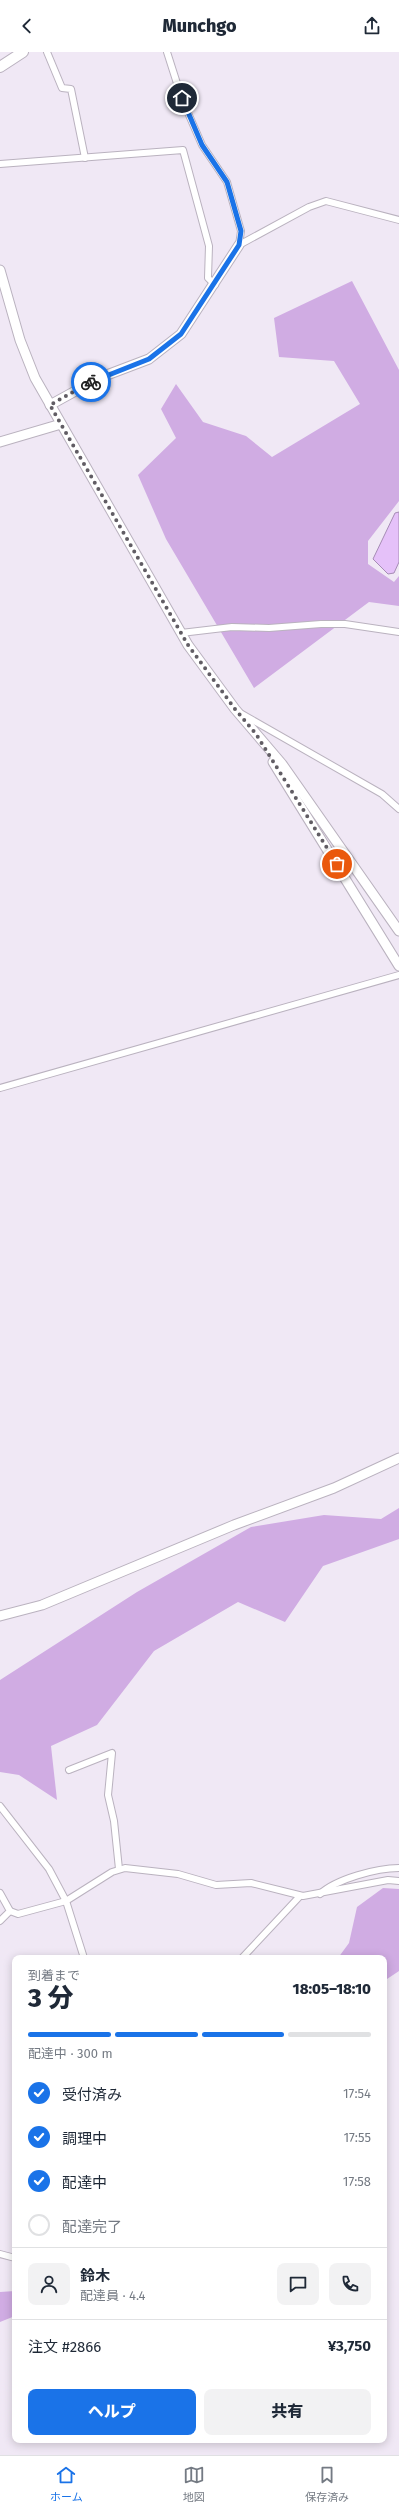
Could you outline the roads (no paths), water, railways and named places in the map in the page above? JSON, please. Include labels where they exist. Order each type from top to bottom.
[{"type":"main road","points":[[0,67],[23,52]]},
{"type":"street","points":[[47,52],[62,88],[71,89],[85,158]]},
{"type":"street","points":[[50,405],[84,385],[138,365],[162,351],[187,328],[239,245],[241,231],[227,182],[202,145],[182,98],[167,52]]},
{"type":"street","points":[[0,164],[183,150],[209,246],[208,278],[215,285]]},
{"type":"street","points":[[239,245],[309,206],[326,201],[399,220]]},
{"type":"street","points":[[0,270],[20,340],[35,378],[181,633],[235,709],[300,789],[399,931]]},
{"type":"street","points":[[0,442],[61,424]]},
{"type":"street","points":[[181,633],[232,626],[269,628],[321,624],[345,624],[399,632]]},
{"type":"street","points":[[235,709],[382,794],[399,809]]},
{"type":"street","points":[[256,734],[399,966]]},
{"type":"street","points":[[0,1088],[399,976]]},
{"type":"street","points":[[0,1616],[42,1605],[234,1525],[334,1488],[399,1458]]},
{"type":"street","points":[[69,1770],[112,1753],[108,1794],[114,1821],[119,1870]]},
{"type":"street","points":[[0,1806],[49,1869],[66,1901],[83,1955]]},
{"type":"street","points":[[0,1892],[10,1911],[18,1914],[66,1901],[119,1870],[135,1867],[178,1874],[216,1884],[251,1883],[300,1896],[320,1894],[388,1880],[399,1881]]},
{"type":"street","points":[[320,1894],[328,1887],[383,1868],[399,1868]]},
{"type":"street","points":[[245,1955],[300,1896]]},
{"type":"street","points":[[0,1920],[10,1911]]},
{"type":"street","points":[[0,2254],[12,2257]]}]
